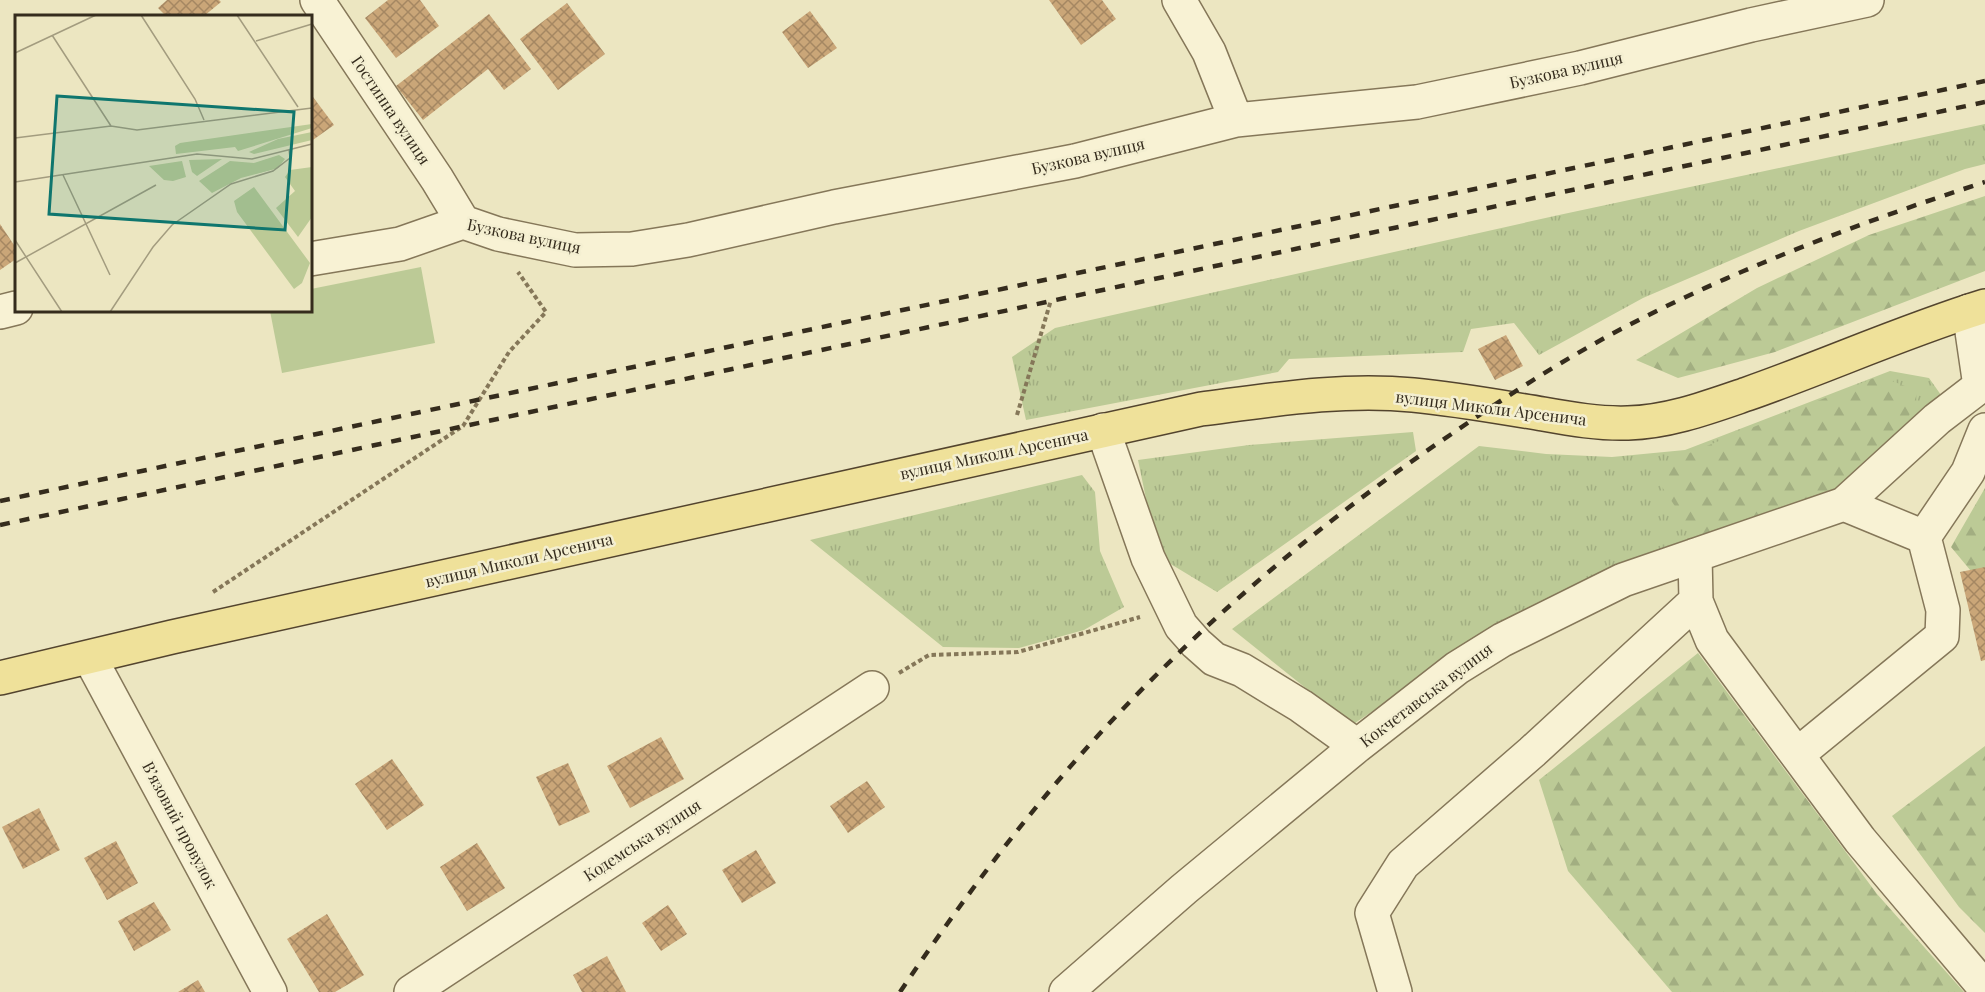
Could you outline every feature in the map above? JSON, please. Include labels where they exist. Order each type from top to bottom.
[{"type":"main road","name":"вулиця Миколи Арсенича","points":[[0,678],[172,637],[1201,409],[1297,396],[1358,393],[1413,395],[1578,420],[1629,423],[1698,411],[1977,309]]},
{"type":"street","name":"Гостинна вулиця","points":[[317,0],[437,179],[463,222]]},
{"type":"street","points":[[1179,0],[1209,52],[1236,120]]},
{"type":"street","name":"Бузкова вулиця","points":[[312,259],[400,244],[463,222],[498,234],[575,250],[633,249],[688,240],[834,207],[1076,161],[1236,120],[1417,102],[1580,68],[1751,25],[1867,0]]},
{"type":"street","points":[[0,312],[15,308]]},
{"type":"street","points":[[1977,309],[1985,423]]},
{"type":"street","name":"Кокчетавська вулиця","points":[[1066,992],[1184,889],[1357,746],[1457,668],[1552,613],[1623,580],[1844,504],[1937,419],[1982,387]]},
{"type":"street","points":[[1103,430],[1148,558],[1181,626],[1214,659],[1242,670],[1301,706],[1357,746]]},
{"type":"street","points":[[1798,754],[1942,636],[1943,610],[1924,537],[1968,472],[1985,430]]},
{"type":"street","points":[[1844,504],[1924,537]]},
{"type":"street","points":[[1695,555],[1696,601],[1712,640],[1860,840],[1985,988]]},
{"type":"street","points":[[1395,992],[1372,913],[1402,864],[1532,752],[1696,601]]},
{"type":"street","name":"Вʼязовий провулок","points":[[90,658],[270,992]]},
{"type":"street","name":"Кодемська вулиця","points":[[411,992],[872,688]]},
{"type":"path","points":[[208,596],[463,426],[509,352],[546,312],[519,274],[498,234]]},
{"type":"path","points":[[1002,452],[1017,416],[1051,300]]},
{"type":"path","points":[[872,688],[929,655],[1018,652],[1135,619],[1168,601]]},
{"type":"green space","points":[[1985,124],[1985,164],[1965,169],[1799,231],[1643,298],[1539,355],[1514,323],[1471,329],[1463,352],[1289,359],[1278,372],[1026,420],[1012,357],[1055,328],[1559,215]]},
{"type":"green space","points":[[1985,196],[1985,271],[1775,352],[1678,378],[1636,360],[1757,288],[1869,235]]},
{"type":"green space","points":[[421,267],[435,343],[282,373],[270,312],[312,312],[312,289]]},
{"type":"green space","points":[[1890,371],[1929,378],[1941,395],[1886,480],[1583,580],[1549,603],[1482,638],[1352,725],[1232,629],[1479,446],[1546,454],[1612,457],[1685,450]]},
{"type":"green space","points":[[1879,376],[1918,391],[1886,480],[1699,542],[1650,469]]},
{"type":"green space","points":[[1413,432],[1416,451],[1217,592],[1169,563],[1150,518],[1138,460],[1249,445]]},
{"type":"green space","points":[[1082,475],[1095,492],[1100,551],[1124,607],[1084,630],[1019,648],[943,647],[810,540]]},
{"type":"green space","points":[[1985,488],[1985,588],[1951,547]]},
{"type":"green space","points":[[1698,653],[1877,894],[1964,992],[1672,992],[1568,871],[1539,780]]},
{"type":"green space","points":[[1985,746],[1985,933],[1959,907],[1892,816]]},
{"type":"building","points":[[167,0],[219,0],[221,2],[205,15],[165,15],[158,8]]},
{"type":"building","points":[[388,0],[420,0],[439,26],[396,58],[365,18]]},
{"type":"building","points":[[1049,0],[1102,0],[1116,19],[1081,45]]},
{"type":"building","points":[[567,3],[605,54],[558,90],[520,39]]},
{"type":"building","points":[[810,11],[837,48],[808,68],[782,32]]},
{"type":"building","points":[[489,14],[531,69],[504,90],[488,69],[423,120],[396,86]]},
{"type":"building","points":[[312,96],[334,125],[312,141]]},
{"type":"building","points":[[0,224],[15,246],[15,260],[0,270]]},
{"type":"building","points":[[1506,335],[1523,366],[1495,380],[1478,349]]},
{"type":"building","points":[[1985,567],[1985,660],[1981,661],[1960,572]]},
{"type":"building","points":[[661,737],[684,779],[630,808],[607,766]]},
{"type":"building","points":[[392,759],[424,805],[387,830],[355,784]]},
{"type":"building","points":[[568,763],[590,812],[559,826],[536,777]]},
{"type":"building","points":[[867,781],[885,807],[848,833],[830,806]]},
{"type":"building","points":[[39,808],[60,850],[23,869],[2,827]]},
{"type":"building","points":[[116,841],[138,883],[107,900],[84,858]]},
{"type":"building","points":[[477,843],[505,888],[467,911],[440,867]]},
{"type":"building","points":[[756,850],[776,883],[742,903],[722,870]]},
{"type":"building","points":[[154,902],[171,930],[134,951],[118,921]]},
{"type":"building","points":[[668,905],[687,934],[661,951],[642,923]]},
{"type":"building","points":[[327,914],[364,975],[335,992],[319,992],[287,939]]},
{"type":"building","points":[[607,956],[626,992],[582,992],[573,975]]},
{"type":"building","points":[[198,980],[205,992],[178,992]]},
{"type":"railway","points":[[0,501],[1985,81]]},
{"type":"railway","points":[[0,525],[1985,102]]},
{"type":"railway","points":[[900,992],[947,923],[997,856],[1049,791],[1104,729],[1144,687],[1227,608],[1270,570],[1360,499],[1516,391],[1581,351],[1668,305],[1802,247],[1985,182]]}]
